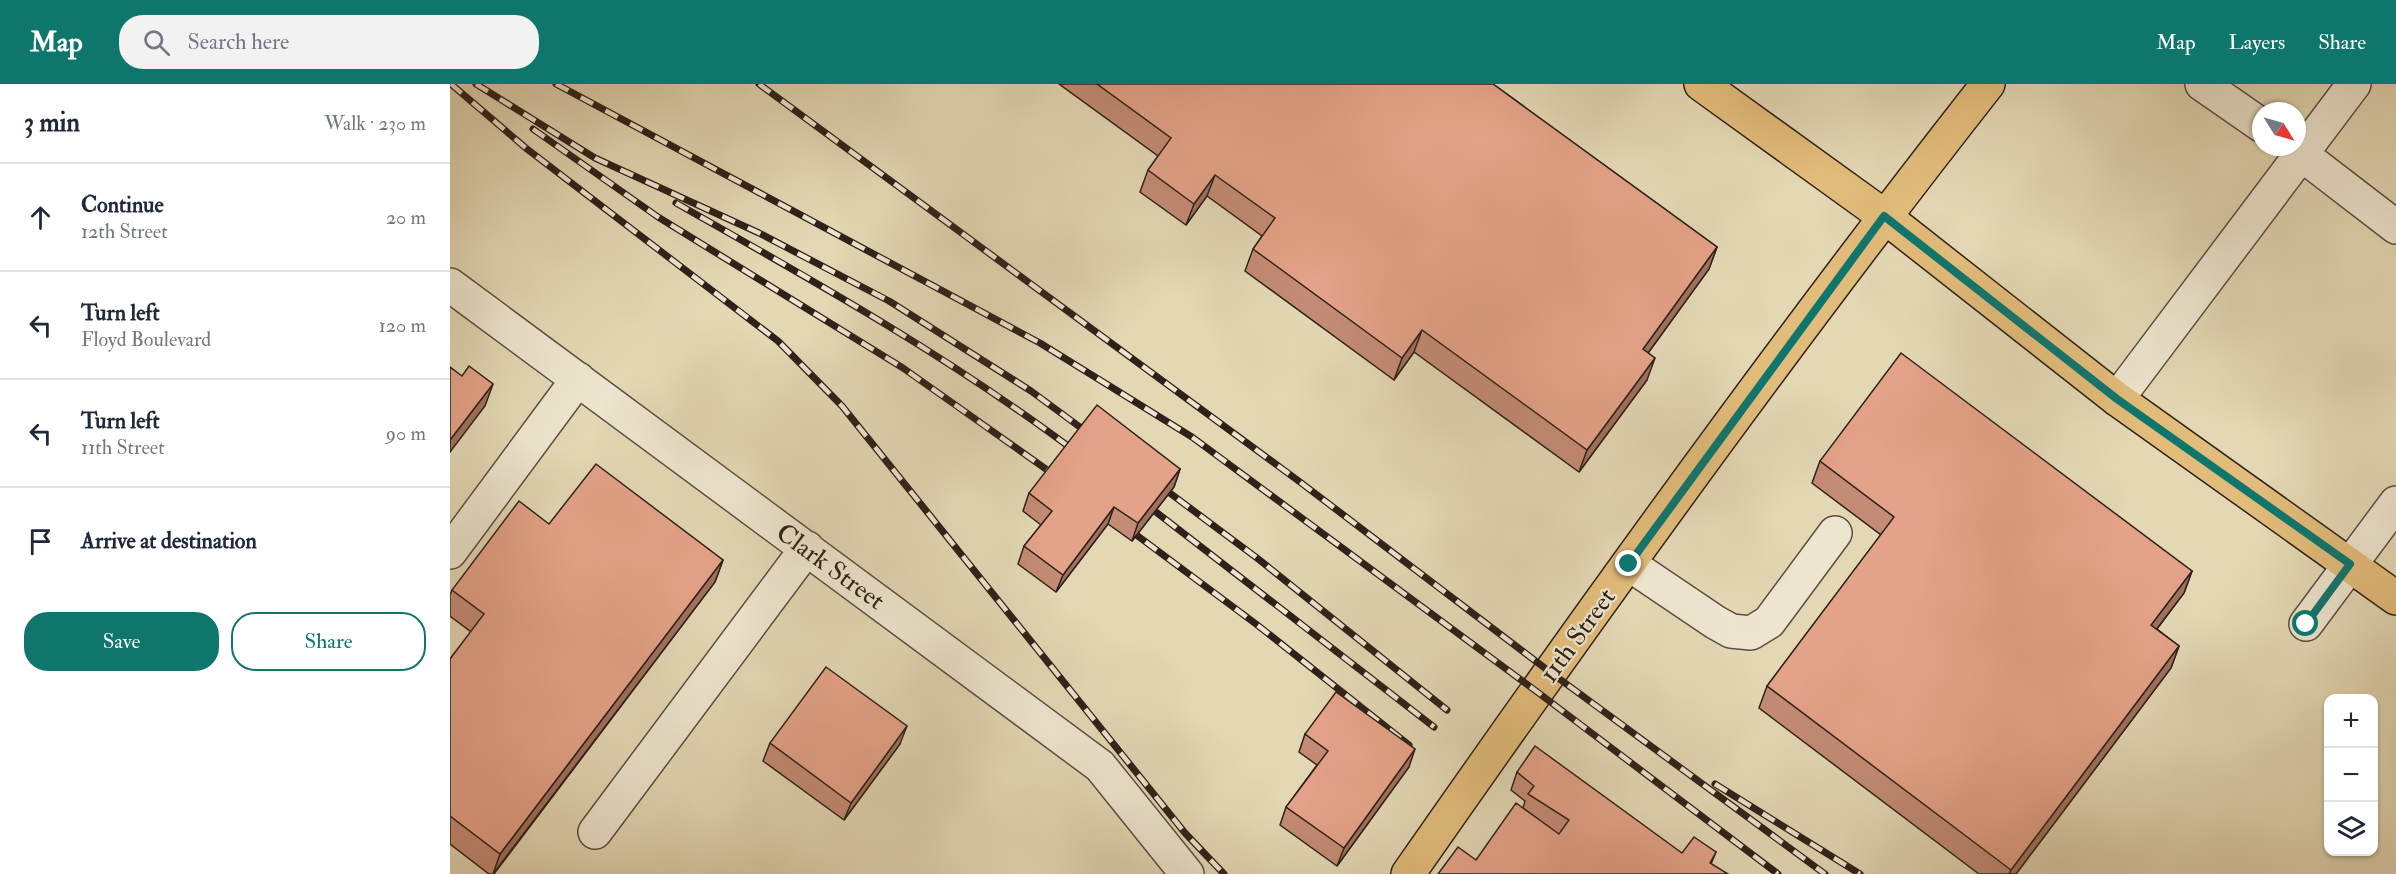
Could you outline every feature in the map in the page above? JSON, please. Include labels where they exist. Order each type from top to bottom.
[{"type":"main road","points":[[1701,84],[1884,216],[2117,399],[2396,598]]},
{"type":"main road","name":"11th Street","points":[[1408,874],[1536,691],[1884,216],[1988,84]]},
{"type":"street","points":[[2202,84],[2252,119]]},
{"type":"street","points":[[2306,140],[2354,84]]},
{"type":"street","points":[[2117,399],[2293,156]]},
{"type":"street","points":[[2305,156],[2396,227]]},
{"type":"street","name":"Clark Street","points":[[450,285],[1100,766],[1187,874]]},
{"type":"street","points":[[450,552],[578,379]]},
{"type":"street","points":[[2306,624],[2396,503]]},
{"type":"street","points":[[1629,564],[1714,622],[1731,631],[1751,633],[1768,622],[1835,533]]},
{"type":"street","points":[[596,832],[807,548]]},
{"type":"building","points":[[1097,84],[1493,84],[1717,247],[1643,349],[1655,358],[1587,450],[1422,330],[1402,358],[1253,249],[1275,218],[1215,175],[1194,204],[1148,170],[1171,138]]},
{"type":"building","points":[[1901,353],[2192,571],[2151,625],[2179,646],[2011,870],[1767,686],[1894,517],[1820,461]]},
{"type":"building","points":[[469,366],[493,384],[450,440],[450,367],[462,376]]},
{"type":"building","points":[[1097,405],[1180,469],[1138,523],[1114,507],[1063,575],[1024,546],[1052,511],[1029,493]]},
{"type":"building","points":[[596,464],[723,560],[500,854],[450,816],[450,659],[484,614],[452,590],[519,501],[549,524]]},
{"type":"building","points":[[826,667],[907,726],[851,803],[770,743]]},
{"type":"building","points":[[1336,692],[1415,749],[1344,848],[1286,807],[1328,751],[1305,734]]},
{"type":"building","points":[[1535,746],[1682,853],[1694,837],[1716,852],[1710,863],[1728,874],[1438,874],[1458,847],[1476,860],[1516,803],[1559,834],[1569,820],[1528,794],[1534,786],[1517,772]]},
{"type":"railway","points":[[451,84],[527,149],[778,341],[842,406],[1185,833],[1224,874]]},
{"type":"railway","points":[[476,84],[595,158],[759,233],[889,301],[1031,391],[1092,436]]},
{"type":"railway","points":[[556,84],[1040,343],[1192,437],[1536,691],[1778,874]]},
{"type":"railway","points":[[759,84],[1300,482],[1550,672],[1825,874]]},
{"type":"railway","points":[[533,129],[658,217],[903,368],[1060,479]]},
{"type":"railway","points":[[676,203],[882,322],[983,386],[1080,455]]},
{"type":"railway","points":[[1155,482],[1257,558],[1447,710]]},
{"type":"railway","points":[[1143,502],[1434,727]]},
{"type":"railway","points":[[1123,525],[1256,624],[1409,745]]},
{"type":"railway","points":[[1715,784],[1860,874]]},
{"type":"route","points":[[1629,564],[1884,216],[2117,399],[2350,564],[2306,624]]}]
